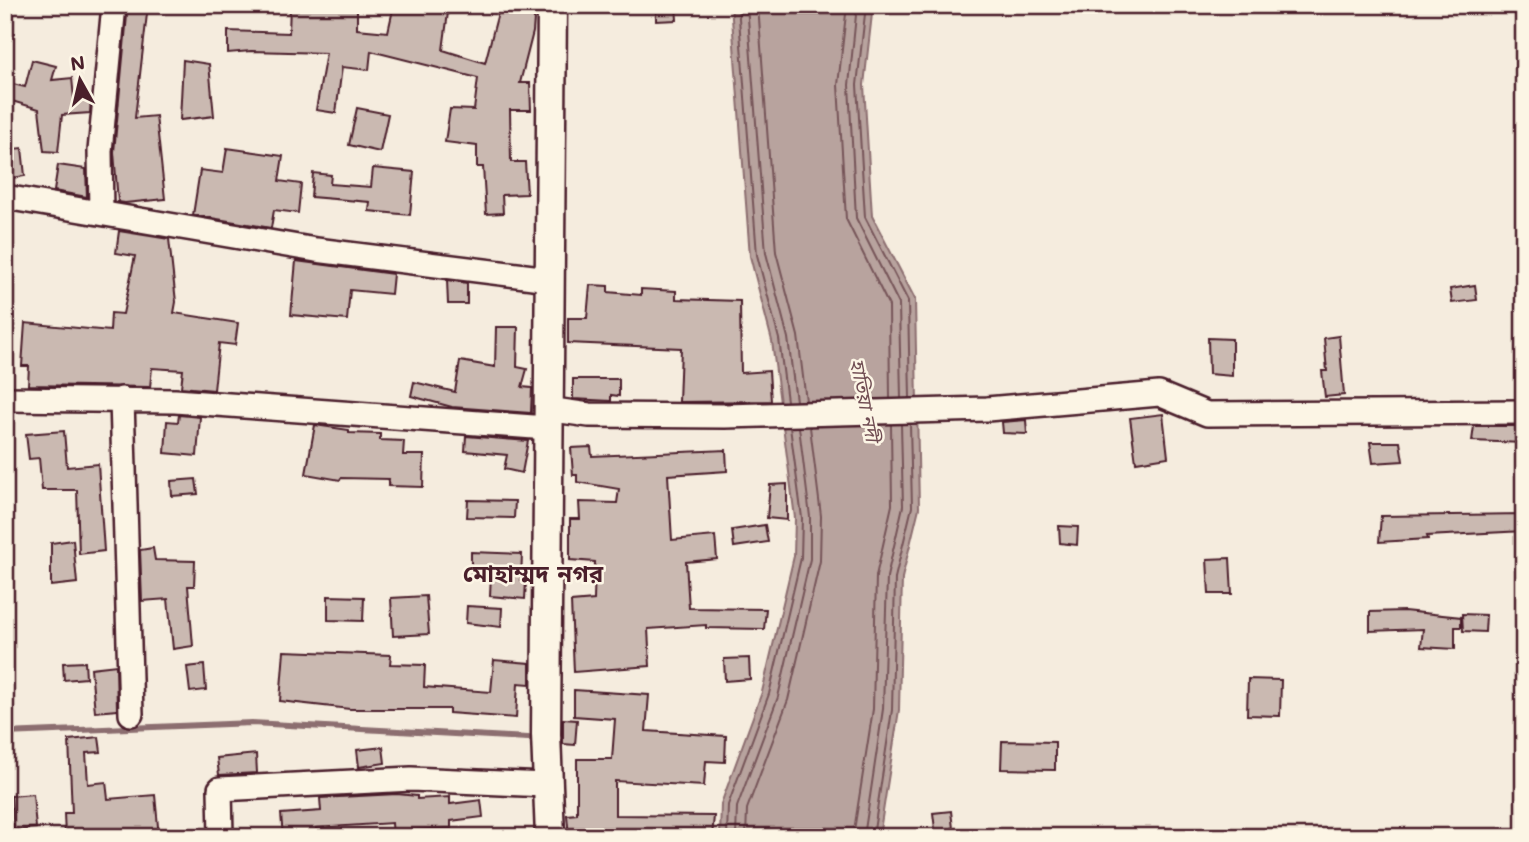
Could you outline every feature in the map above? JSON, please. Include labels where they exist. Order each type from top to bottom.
[{"type":"main road","points":[[550,837],[546,785],[552,5]]},
{"type":"street","points":[[101,212],[100,151],[114,5]]},
{"type":"street","points":[[5,197],[316,250],[549,279]]},
{"type":"street","points":[[5,399],[122,399],[547,418],[589,415],[725,416],[987,410],[1158,394],[1207,414],[1524,412]]},
{"type":"street","points":[[122,399],[131,714]]},
{"type":"street","points":[[221,837],[220,789],[411,779],[546,785]]},
{"type":"water","name":"হাতিয়া নদী","points":[[731,5],[873,5],[864,85],[872,216],[915,299],[919,508],[902,578],[899,710],[879,837],[720,837],[721,804],[762,692],[794,556],[795,518],[772,341],[750,256]]},
{"type":"building","points":[[128,5],[148,5],[135,118],[156,116],[165,199],[125,203],[118,202],[114,152]]},
{"type":"building","points":[[290,5],[357,5],[357,29],[388,32],[394,5],[449,5],[443,50],[485,63],[500,5],[535,5],[533,32],[520,83],[530,83],[531,110],[510,110],[511,162],[525,162],[527,194],[502,195],[503,213],[486,214],[483,167],[477,167],[477,146],[445,142],[450,109],[474,110],[478,78],[371,51],[369,70],[342,67],[336,113],[316,110],[326,53],[228,53],[228,31],[289,33]]},
{"type":"building","points":[[656,5],[676,5],[677,20],[656,21]]},
{"type":"building","points":[[32,60],[56,66],[52,80],[72,78],[74,98],[91,96],[90,113],[62,115],[58,152],[44,151],[39,109],[5,99],[5,82],[25,87]]},
{"type":"building","points":[[183,60],[209,64],[214,116],[180,120]]},
{"type":"building","points":[[357,108],[388,114],[380,152],[349,145]]},
{"type":"building","points":[[22,148],[25,176],[5,179],[5,150]]},
{"type":"building","points":[[227,148],[283,156],[279,181],[301,184],[298,213],[274,210],[271,228],[193,215],[200,170],[223,173]]},
{"type":"building","points":[[58,165],[86,169],[87,197],[54,191]]},
{"type":"building","points":[[373,168],[414,172],[410,215],[369,211],[370,202],[311,197],[313,173],[331,175],[330,184],[371,187]]},
{"type":"building","points":[[119,231],[169,239],[176,302],[174,313],[238,323],[235,345],[219,343],[214,390],[181,387],[183,370],[152,368],[150,387],[28,385],[29,366],[22,366],[25,323],[110,331],[111,313],[123,314],[135,256],[116,253]]},
{"type":"building","points":[[296,261],[393,274],[391,294],[350,290],[347,320],[291,315]]},
{"type":"building","points":[[447,280],[467,283],[467,304],[448,304]]},
{"type":"building","points":[[590,285],[608,286],[608,292],[641,295],[641,289],[676,291],[676,299],[740,301],[741,373],[769,371],[771,401],[679,402],[681,348],[568,343],[568,318],[587,318]]},
{"type":"building","points":[[1475,285],[1477,300],[1452,303],[1450,289]]},
{"type":"building","points":[[496,327],[518,327],[517,367],[527,369],[522,387],[532,388],[531,413],[452,407],[411,396],[414,382],[455,392],[460,361],[495,367]]},
{"type":"building","points":[[1339,336],[1344,395],[1325,397],[1322,371],[1327,371],[1324,338]]},
{"type":"building","points":[[1208,338],[1232,339],[1232,376],[1209,374]]},
{"type":"building","points":[[573,379],[619,379],[619,396],[611,395],[611,401],[573,399]]},
{"type":"building","points":[[1163,414],[1168,457],[1136,462],[1130,418]]},
{"type":"building","points":[[179,415],[200,417],[197,456],[165,453],[167,421],[178,422]]},
{"type":"building","points":[[1026,420],[1027,434],[1003,433],[1002,422]]},
{"type":"building","points":[[315,425],[349,430],[349,433],[380,434],[380,440],[404,441],[403,455],[424,455],[423,487],[388,486],[389,479],[340,480],[306,474]]},
{"type":"building","points":[[1474,426],[1524,426],[1524,443],[1472,441]]},
{"type":"building","points":[[64,431],[67,467],[98,464],[104,551],[79,554],[77,490],[42,490],[39,458],[29,459],[26,434]]},
{"type":"building","points":[[466,436],[528,441],[522,473],[504,469],[507,455],[465,451]]},
{"type":"building","points":[[1370,442],[1400,442],[1403,461],[1373,463]]},
{"type":"building","points":[[591,447],[592,456],[726,450],[727,471],[668,475],[672,540],[715,536],[717,559],[686,562],[689,608],[766,609],[764,629],[706,628],[706,625],[648,629],[650,666],[574,672],[571,602],[594,600],[595,562],[570,560],[570,519],[580,519],[579,502],[617,503],[619,489],[577,482],[577,475],[573,475],[571,448]]},
{"type":"building","points":[[196,479],[198,494],[172,496],[171,481]]},
{"type":"building","points":[[787,484],[787,520],[767,518],[770,485]]},
{"type":"building","points":[[468,500],[515,501],[514,518],[467,517]]},
{"type":"building","points":[[1524,514],[1524,531],[1427,536],[1428,539],[1379,542],[1381,516]]},
{"type":"building","points":[[765,525],[768,542],[734,547],[732,530]]},
{"type":"building","points":[[1059,526],[1078,527],[1077,545],[1060,543]]},
{"type":"building","points":[[73,540],[77,583],[51,586],[51,543]]},
{"type":"building","points":[[153,548],[155,560],[195,561],[194,586],[188,586],[193,646],[173,649],[168,599],[142,601],[140,550]]},
{"type":"building","points":[[471,552],[522,554],[521,580],[526,581],[525,599],[490,596],[491,573],[471,573]]},
{"type":"building","points":[[1230,558],[1232,594],[1209,594],[1207,559]]},
{"type":"building","points":[[328,596],[364,597],[363,621],[328,620]]},
{"type":"building","points":[[426,596],[429,634],[393,636],[391,598]]},
{"type":"building","points":[[467,606],[502,608],[501,627],[466,623]]},
{"type":"building","points":[[1404,611],[1461,617],[1461,627],[1455,627],[1455,649],[1421,647],[1423,629],[1370,631],[1370,612]]},
{"type":"building","points":[[1462,614],[1486,615],[1485,632],[1463,631]]},
{"type":"building","points":[[284,651],[391,655],[390,664],[425,665],[424,687],[491,692],[494,660],[530,663],[530,684],[518,683],[516,718],[449,713],[449,709],[350,709],[280,701]]},
{"type":"building","points":[[749,658],[750,679],[725,681],[724,659]]},
{"type":"building","points":[[85,662],[86,678],[64,680],[63,663]]},
{"type":"building","points":[[116,665],[117,710],[95,712],[91,668]]},
{"type":"building","points":[[204,665],[206,690],[190,692],[187,667]]},
{"type":"building","points":[[1248,679],[1281,680],[1280,716],[1247,715]]},
{"type":"building","points":[[574,690],[649,695],[646,731],[726,736],[725,762],[706,761],[704,786],[615,781],[615,815],[714,816],[712,837],[590,834],[590,837],[569,837],[567,815],[577,814],[577,759],[612,759],[615,719],[574,716]]},
{"type":"building","points":[[563,719],[577,720],[575,745],[563,744]]},
{"type":"building","points":[[99,737],[101,752],[86,753],[88,784],[106,782],[108,799],[155,795],[159,837],[65,837],[64,813],[72,813],[69,740]]},
{"type":"building","points":[[1002,741],[1055,742],[1055,770],[1001,769]]},
{"type":"building","points":[[383,747],[385,763],[359,767],[357,750]]},
{"type":"building","points":[[256,754],[257,773],[219,775],[217,758]]},
{"type":"building","points":[[33,794],[36,828],[14,830],[11,796]]},
{"type":"building","points":[[397,794],[417,796],[417,799],[450,797],[450,804],[481,800],[483,817],[451,821],[451,828],[410,830],[410,837],[393,837],[392,823],[316,828],[317,837],[283,837],[281,814],[321,811],[320,798]]},
{"type":"building","points":[[951,811],[954,837],[936,837],[933,813]]},
{"type":"waterway","points":[[5,733],[252,723],[528,738]]},
{"type":"district","name":"মোহাম্মদ নগর","points":[[533,574]]}]
